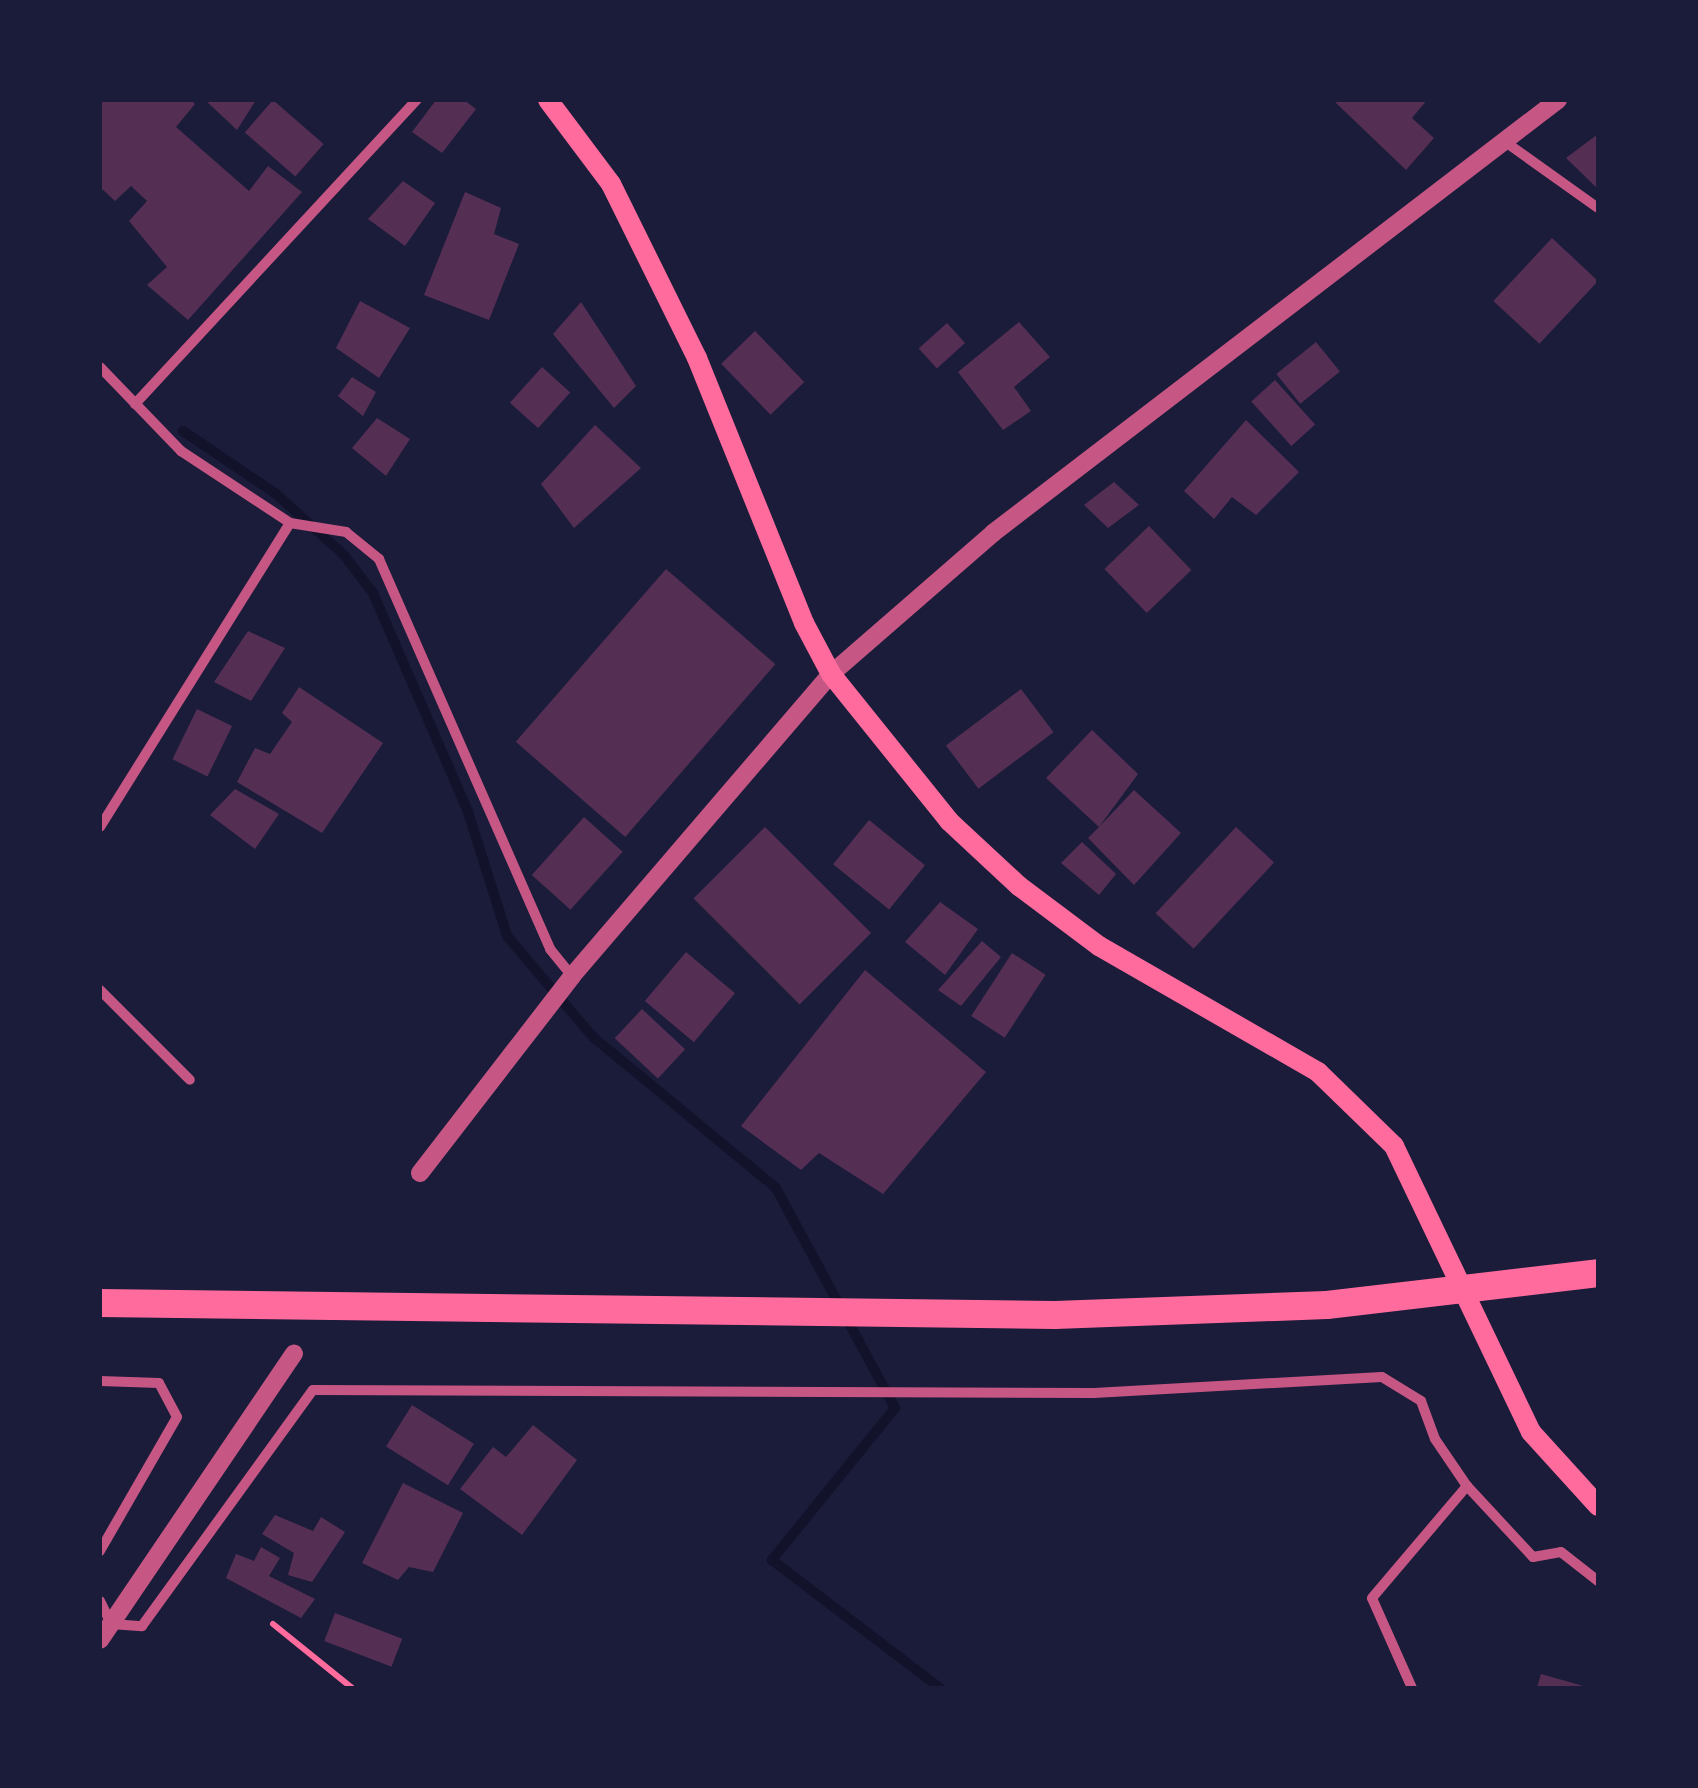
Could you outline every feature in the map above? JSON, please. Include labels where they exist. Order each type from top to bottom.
[{"type":"highway","points":[[100,1303],[1054,1316],[1327,1305],[1598,1274]]},
{"type":"main road","points":[[548,100],[611,184],[698,358],[804,623],[831,674],[949,821],[1019,886],[1099,946],[1318,1072],[1394,1146],[1457,1288],[1531,1432],[1598,1506]]},
{"type":"street","points":[[135,404],[416,100]]},
{"type":"street","points":[[420,1173],[572,976],[831,674],[993,533],[1558,100]]},
{"type":"street","points":[[1504,141],[1598,208]]},
{"type":"street","points":[[100,368],[181,451],[290,524],[346,532],[379,559],[550,950],[572,976]]},
{"type":"street","points":[[100,827],[290,524]]},
{"type":"street","points":[[100,990],[190,1080]]},
{"type":"street","points":[[100,1640],[294,1354]]},
{"type":"street","points":[[111,1624],[142,1626],[313,1390],[1075,1394],[1382,1377],[1421,1401],[1436,1439],[1467,1486],[1533,1557],[1561,1552],[1598,1581]]},
{"type":"street","points":[[100,1381],[159,1383],[176,1417],[100,1551]]},
{"type":"street","points":[[1412,1688],[1372,1598],[1467,1486]]},
{"type":"street","points":[[100,1601],[111,1624]]},
{"type":"path","points":[[273,1624],[352,1688]]},
{"type":"building","points":[[100,100],[191,100],[195,104],[176,127],[249,191],[268,166],[302,192],[188,320],[147,285],[167,267],[129,221],[147,201],[131,186],[115,201],[100,187]]},
{"type":"building","points":[[205,100],[256,100],[237,130]]},
{"type":"building","points":[[273,100],[324,144],[295,176],[245,132]]},
{"type":"building","points":[[436,100],[464,100],[476,109],[442,153],[412,132]]},
{"type":"building","points":[[1427,100],[1412,118],[1434,138],[1406,170],[1335,102]]},
{"type":"building","points":[[1598,134],[1598,189],[1566,158]]},
{"type":"building","points":[[403,181],[435,203],[405,246],[368,219]]},
{"type":"building","points":[[465,192],[501,208],[494,234],[519,244],[489,320],[424,295]]},
{"type":"building","points":[[1552,238],[1598,281],[1539,344],[1493,301]]},
{"type":"building","points":[[360,301],[410,328],[379,378],[336,348]]},
{"type":"building","points":[[581,302],[636,386],[614,408],[553,334]]},
{"type":"building","points":[[1019,322],[1050,357],[1014,387],[1031,411],[1003,430],[958,372]]},
{"type":"building","points":[[947,323],[965,343],[937,368],[919,348]]},
{"type":"building","points":[[755,331],[804,382],[771,415],[721,364]]},
{"type":"building","points":[[1316,342],[1340,372],[1300,404],[1276,374]]},
{"type":"building","points":[[542,367],[570,392],[538,428],[510,403]]},
{"type":"building","points":[[352,377],[376,392],[363,416],[338,396]]},
{"type":"building","points":[[1275,380],[1315,425],[1291,446],[1251,401]]},
{"type":"building","points":[[377,418],[410,439],[386,476],[352,448]]},
{"type":"building","points":[[1246,420],[1299,472],[1256,515],[1232,497],[1214,519],[1184,491]]},
{"type":"building","points":[[595,425],[641,468],[574,528],[541,484]]},
{"type":"building","points":[[1114,482],[1139,505],[1108,528],[1084,505]]},
{"type":"building","points":[[1149,526],[1191,570],[1147,613],[1104,569]]},
{"type":"building","points":[[666,569],[775,664],[625,837],[516,742]]},
{"type":"building","points":[[248,631],[285,648],[251,701],[214,682]]},
{"type":"building","points":[[299,687],[383,743],[322,833],[237,782],[255,748],[270,754],[292,722],[282,713]]},
{"type":"building","points":[[1021,689],[1053,732],[978,789],[946,746]]},
{"type":"building","points":[[197,709],[232,726],[208,776],[172,759]]},
{"type":"building","points":[[1092,730],[1138,774],[1099,827],[1046,778]]},
{"type":"building","points":[[235,789],[279,814],[255,849],[210,815]]},
{"type":"building","points":[[1134,790],[1181,833],[1134,885],[1088,838]]},
{"type":"building","points":[[584,817],[623,852],[570,910],[532,875]]},
{"type":"building","points":[[869,820],[925,865],[889,910],[833,864]]},
{"type":"building","points":[[765,827],[871,933],[800,1004],[694,898]]},
{"type":"building","points":[[1236,827],[1274,862],[1194,949],[1156,913]]},
{"type":"building","points":[[1082,842],[1116,874],[1099,895],[1061,863]]},
{"type":"building","points":[[940,902],[978,929],[945,975],[905,942]]},
{"type":"building","points":[[982,941],[1001,957],[961,1006],[938,990]]},
{"type":"building","points":[[686,952],[735,993],[694,1042],[645,1001]]},
{"type":"building","points":[[1012,953],[1046,975],[1005,1038],[971,1016]]},
{"type":"building","points":[[865,970],[986,1072],[883,1194],[819,1153],[801,1170],[741,1126]]},
{"type":"building","points":[[642,1009],[685,1049],[658,1078],[615,1038]]},
{"type":"building","points":[[412,1405],[474,1444],[448,1485],[386,1447]]},
{"type":"building","points":[[533,1425],[577,1460],[522,1535],[460,1489],[493,1447],[506,1457]]},
{"type":"building","points":[[403,1483],[463,1513],[433,1572],[409,1567],[398,1580],[362,1563]]},
{"type":"building","points":[[275,1515],[313,1531],[321,1517],[345,1532],[312,1582],[288,1575],[294,1553],[262,1534]]},
{"type":"building","points":[[261,1547],[280,1558],[269,1576],[315,1599],[301,1618],[226,1578],[236,1554],[254,1561]]},
{"type":"building","points":[[335,1613],[402,1639],[391,1667],[324,1641]]},
{"type":"building","points":[[1541,1674],[1587,1687],[1587,1688],[1537,1688]]},
{"type":"waterway","points":[[183,431],[275,493],[344,555],[373,593],[468,812],[507,936],[593,1037],[776,1188],[895,1408],[772,1560],[940,1688]]}]
